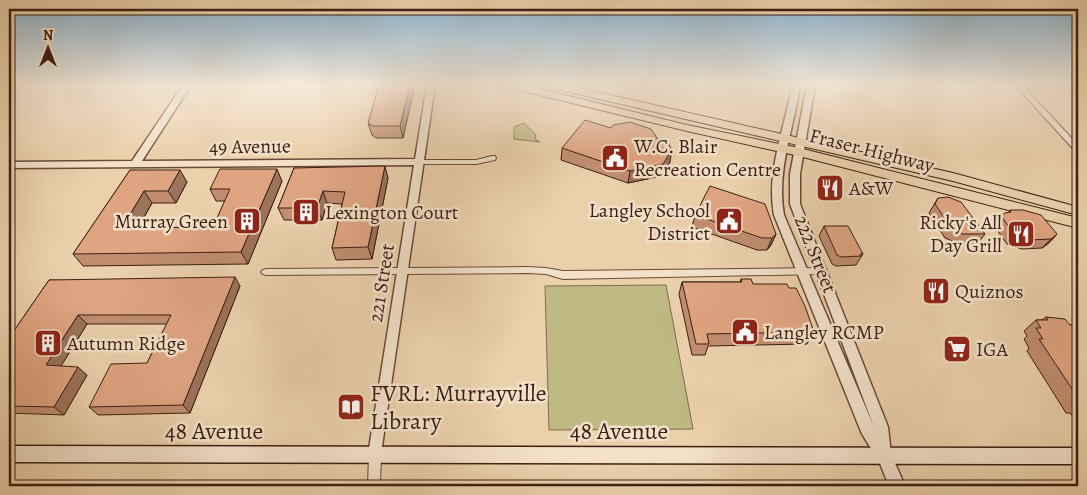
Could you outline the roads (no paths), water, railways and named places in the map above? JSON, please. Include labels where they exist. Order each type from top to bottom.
[{"type":"main road","name":"Fraser Highway","points":[[603,108],[783,143]]},
{"type":"main road","name":"Fraser Highway","points":[[644,108],[800,147],[955,178],[1078,211]]},
{"type":"main road","name":"Fraser Highway","points":[[800,147],[1078,223]]},
{"type":"main road","name":"48 Avenue","points":[[9,454],[1078,456]]},
{"type":"street","points":[[134,165],[172,108]]},
{"type":"street","name":"221 Street","points":[[374,486],[375,455],[428,108]]},
{"type":"street","name":"222 Street","points":[[791,108],[775,189],[775,202],[801,271],[867,429],[884,456],[897,486]]},
{"type":"street","name":"222 Street","points":[[806,108],[793,192],[795,204],[882,427],[884,456]]},
{"type":"street","points":[[1040,108],[1078,149]]},
{"type":"street","name":"49 Avenue","points":[[9,165],[476,162],[492,158]]},
{"type":"street","points":[[266,272],[528,270],[564,275],[820,270]]},
{"type":"place","name":"W.C. Blair Recreation Centre","points":[[615,158]]},
{"type":"place","name":"A&W","points":[[830,188]]},
{"type":"place","name":"Lexington Court","points":[[306,212]]},
{"type":"place","name":"Murray Green","points":[[247,221]]},
{"type":"place","name":"Langley School District","points":[[729,221]]},
{"type":"place","name":"Ricky's All Day Grill","points":[[1021,234]]},
{"type":"place","name":"Quiznos","points":[[936,291]]},
{"type":"place","name":"Langley RCMP","points":[[745,332]]},
{"type":"place","name":"Autumn Ridge","points":[[48,343]]},
{"type":"place","name":"IGA","points":[[957,349]]},
{"type":"place","name":"FVRL: Murrayville Library","points":[[351,407]]}]
